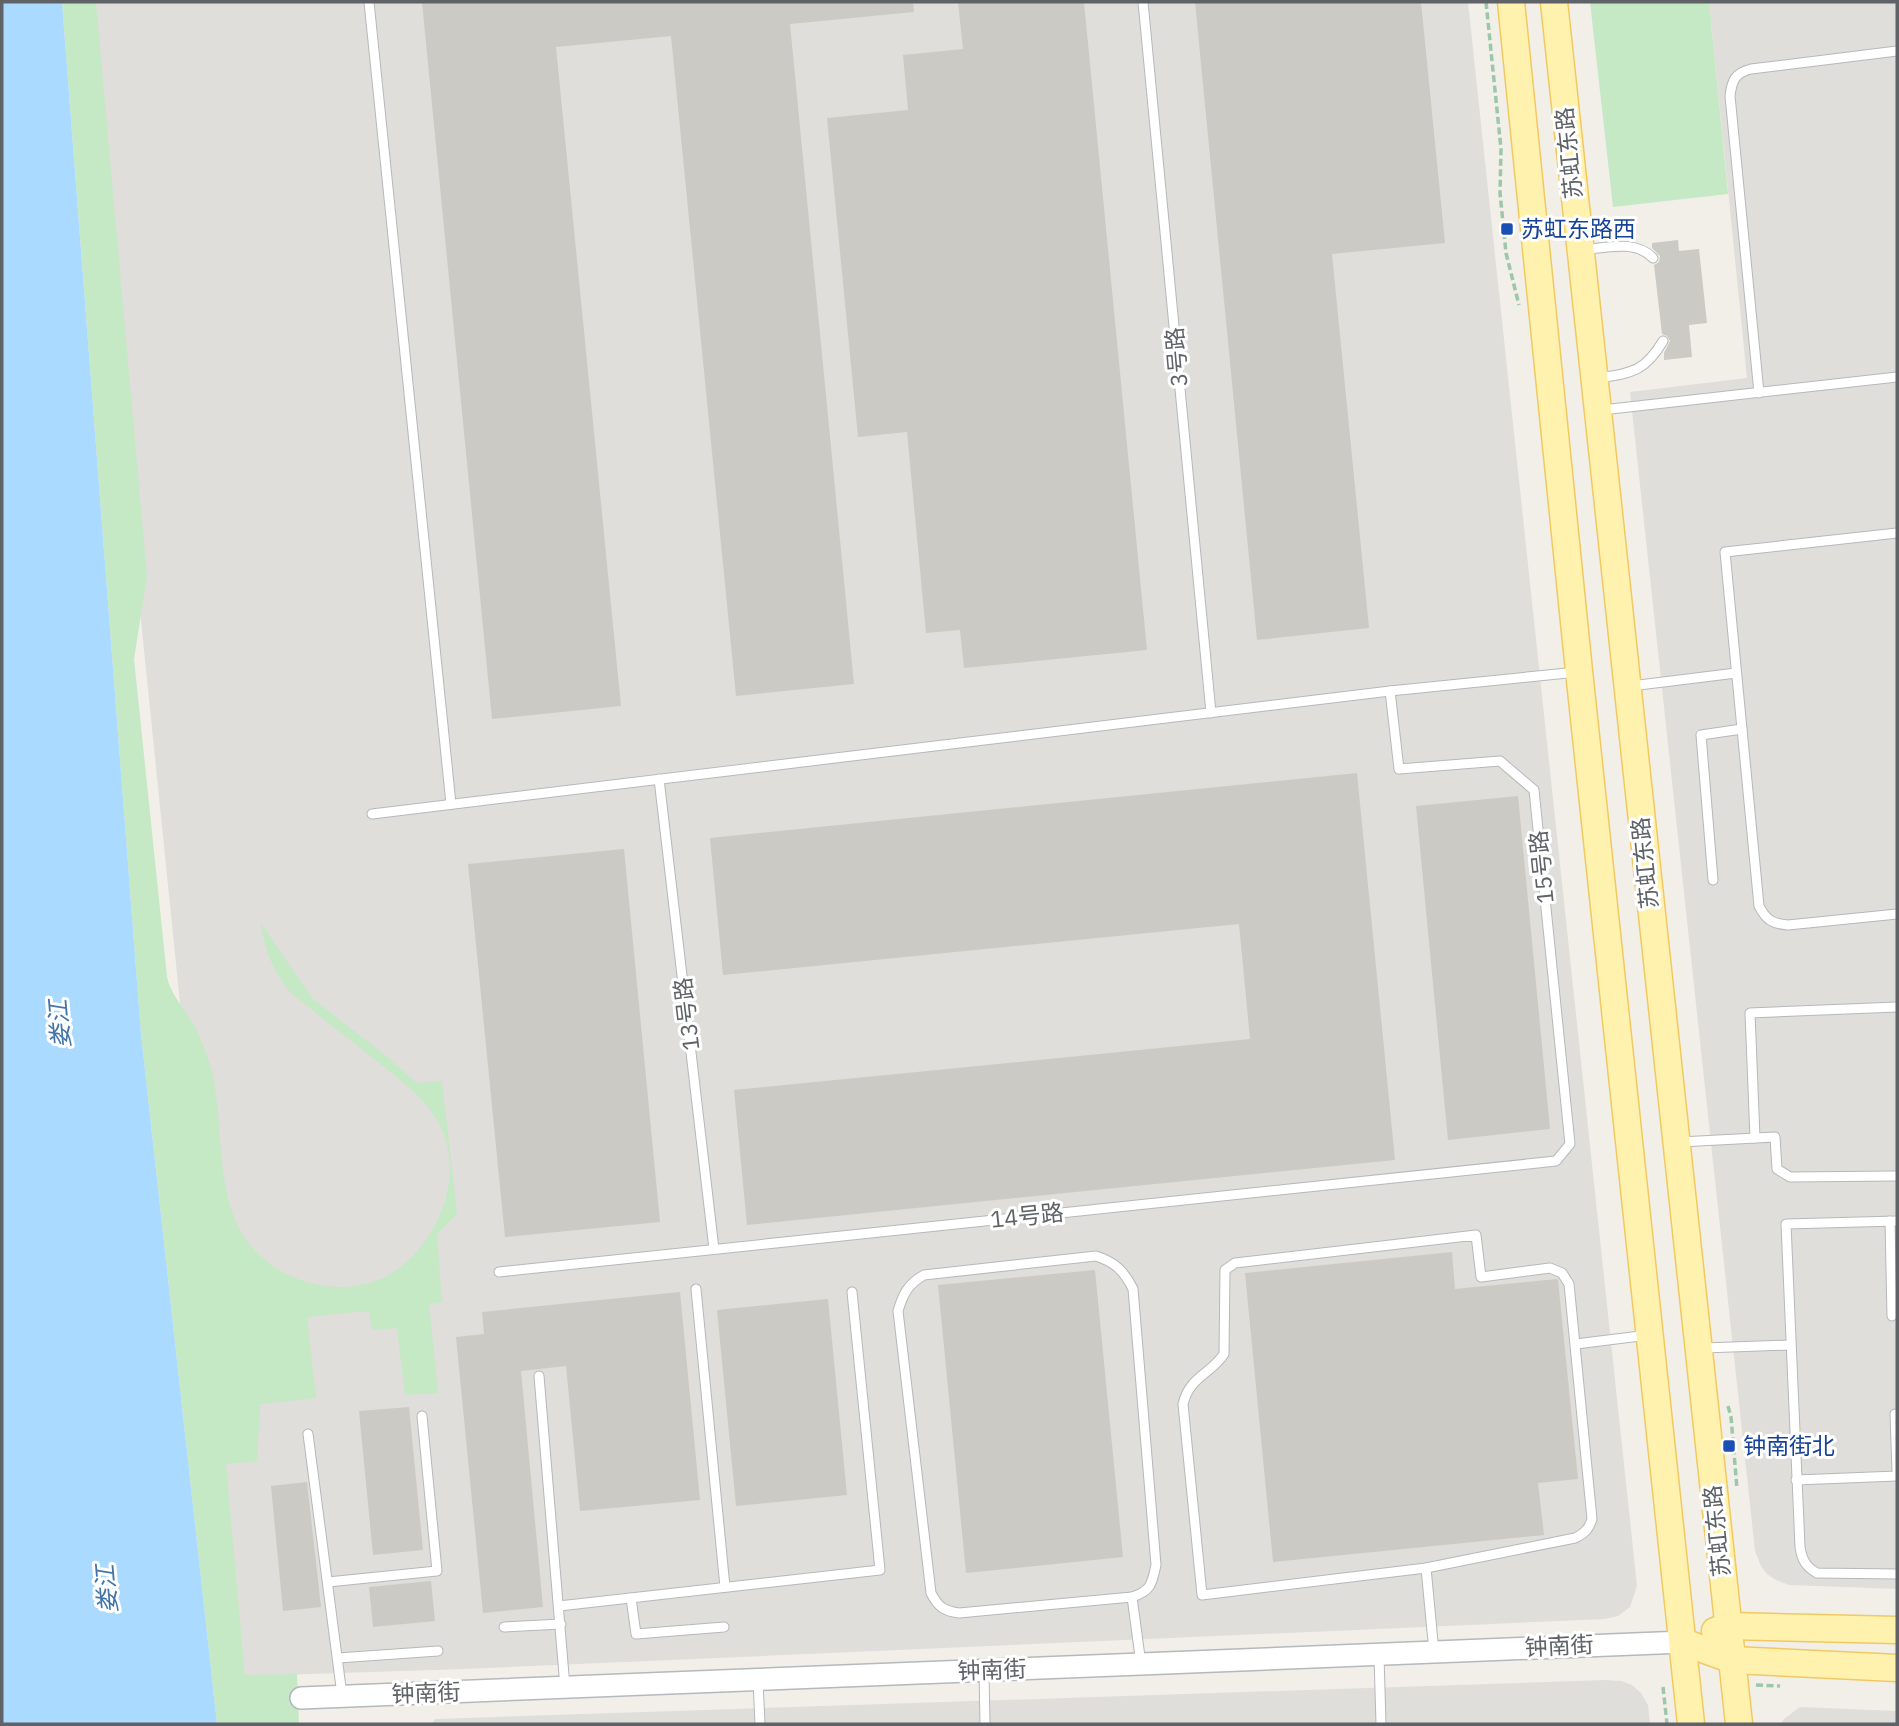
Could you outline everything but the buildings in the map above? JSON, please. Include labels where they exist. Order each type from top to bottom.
[{"type":"main road","name":"苏虹东路","points":[[1511,2],[1691,1724]]},
{"type":"main road","name":"苏虹东路","points":[[1554,2],[1739,1724]]},
{"type":"main road","name":"钟南街","points":[[1683,1642],[1729,1626],[1897,1630]]},
{"type":"main road","name":"钟南街","points":[[1683,1642],[1734,1672],[1897,1668]]},
{"type":"street","name":"钟南街","points":[[301,1698],[1683,1642]]},
{"type":"lane","points":[[369,2],[451,804]]},
{"type":"lane","name":"3号路","points":[[1143,2],[1211,713]]},
{"type":"lane","points":[[1759,393],[1730,96],[1732,81],[1740,71],[1897,51]]},
{"type":"lane","points":[[1579,250],[1635,247],[1646,251],[1653,258]]},
{"type":"lane","points":[[1593,379],[1632,373],[1643,367],[1654,356],[1662,341]]},
{"type":"lane","points":[[1597,411],[1897,377]]},
{"type":"lane","points":[[1897,533],[1725,552],[1759,906],[1765,917],[1776,924],[1788,925],[1897,914]]},
{"type":"lane","points":[[372,814],[1390,691],[1579,671]]},
{"type":"lane","points":[[1626,687],[1737,673]]},
{"type":"lane","name":"15号路","points":[[1390,691],[1399,769],[1500,761],[1534,790],[1570,1144],[1556,1161]]},
{"type":"lane","points":[[1713,880],[1701,735],[1742,729]]},
{"type":"lane","name":"13号路","points":[[659,779],[714,1249]]},
{"type":"lane","points":[[1755,1138],[1750,1013],[1897,1007]]},
{"type":"lane","points":[[1675,1143],[1775,1137],[1777,1169],[1790,1177],[1897,1177]]},
{"type":"lane","name":"14号路","points":[[499,1272],[1556,1161]]},
{"type":"lane","points":[[1892,1316],[1894,1221],[1786,1224],[1802,1559],[1817,1573],[1897,1574]]},
{"type":"lane","points":[[1476,1236],[1481,1277],[1550,1268],[1562,1273],[1569,1284],[1592,1518],[1589,1528],[1575,1538],[1426,1568],[1202,1595],[1183,1404],[1186,1390],[1195,1379],[1217,1364],[1224,1354],[1225,1270],[1235,1262],[1476,1236]]},
{"type":"lane","points":[[1096,1256],[1111,1261],[1126,1275],[1133,1289],[1156,1565],[1153,1581],[1145,1592],[1132,1597],[960,1613],[946,1612],[937,1605],[931,1593],[898,1311],[911,1282],[924,1275],[1096,1256]]},
{"type":"lane","points":[[696,1289],[725,1587]]},
{"type":"lane","points":[[559,1606],[880,1570],[852,1292]]},
{"type":"lane","points":[[1576,1344],[1650,1335]]},
{"type":"lane","points":[[1698,1349],[1790,1345]]},
{"type":"lane","points":[[539,1376],[565,1687]]},
{"type":"lane","points":[[1895,1414],[1897,1471]]},
{"type":"lane","points":[[328,1582],[437,1571],[422,1416]]},
{"type":"lane","points":[[307,1434],[342,1696]]},
{"type":"lane","points":[[1797,1480],[1897,1476]]},
{"type":"lane","points":[[1426,1568],[1434,1652]]},
{"type":"lane","points":[[1132,1597],[1141,1664]]},
{"type":"lane","points":[[631,1598],[636,1634],[724,1627]]},
{"type":"lane","points":[[504,1627],[561,1623]]},
{"type":"lane","points":[[338,1658],[438,1651]]},
{"type":"lane","points":[[1379,1654],[1381,1724]]},
{"type":"lane","points":[[984,1670],[985,1724]]},
{"type":"lane","points":[[758,1679],[760,1724]]},
{"type":"path","points":[[1734,1672],[1781,1686]]},
{"type":"shaded area","points":[[78,2],[1468,2],[1637,1586],[1630,1607],[1618,1616],[1605,1619],[465,1669],[245,1676],[213,1327]]},
{"type":"shaded area","points":[[1709,2],[1897,2],[1897,1589],[1789,1585],[1767,1574],[1755,1551],[1630,392],[1747,378]]},
{"type":"shaded area","points":[[1606,1680],[1632,1685],[1641,1693],[1648,1705],[1650,1724],[432,1724],[435,1719]]},
{"type":"shaded area","points":[[1800,1707],[1897,1711],[1897,1724],[1781,1724]]},
{"type":"green space","points":[[62,2],[96,2],[147,576],[134,659],[167,977],[175,997],[195,1027],[209,1061],[230,1206],[244,1237],[257,1253],[291,1276],[331,1287],[371,1282],[390,1274],[422,1245],[434,1227],[443,1206],[450,1163],[438,1122],[425,1103],[284,985],[270,959],[260,922],[313,999],[417,1083],[442,1081],[457,1214],[437,1234],[442,1302],[429,1304],[438,1393],[405,1395],[397,1328],[372,1330],[369,1311],[307,1317],[316,1398],[260,1404],[257,1461],[226,1464],[245,1675],[297,1674],[299,1724],[217,1724],[141,1034]]},
{"type":"green space","points":[[1590,2],[1709,2],[1728,194],[1613,207]]},
{"type":"water","name":"娄江","points":[[2,2],[62,2],[141,1034],[217,1724],[2,1724]]},
{"type":"place","name":"苏虹东路西","points":[[1507,229]]},
{"type":"place","name":"钟南街北","points":[[1729,1446]]}]
